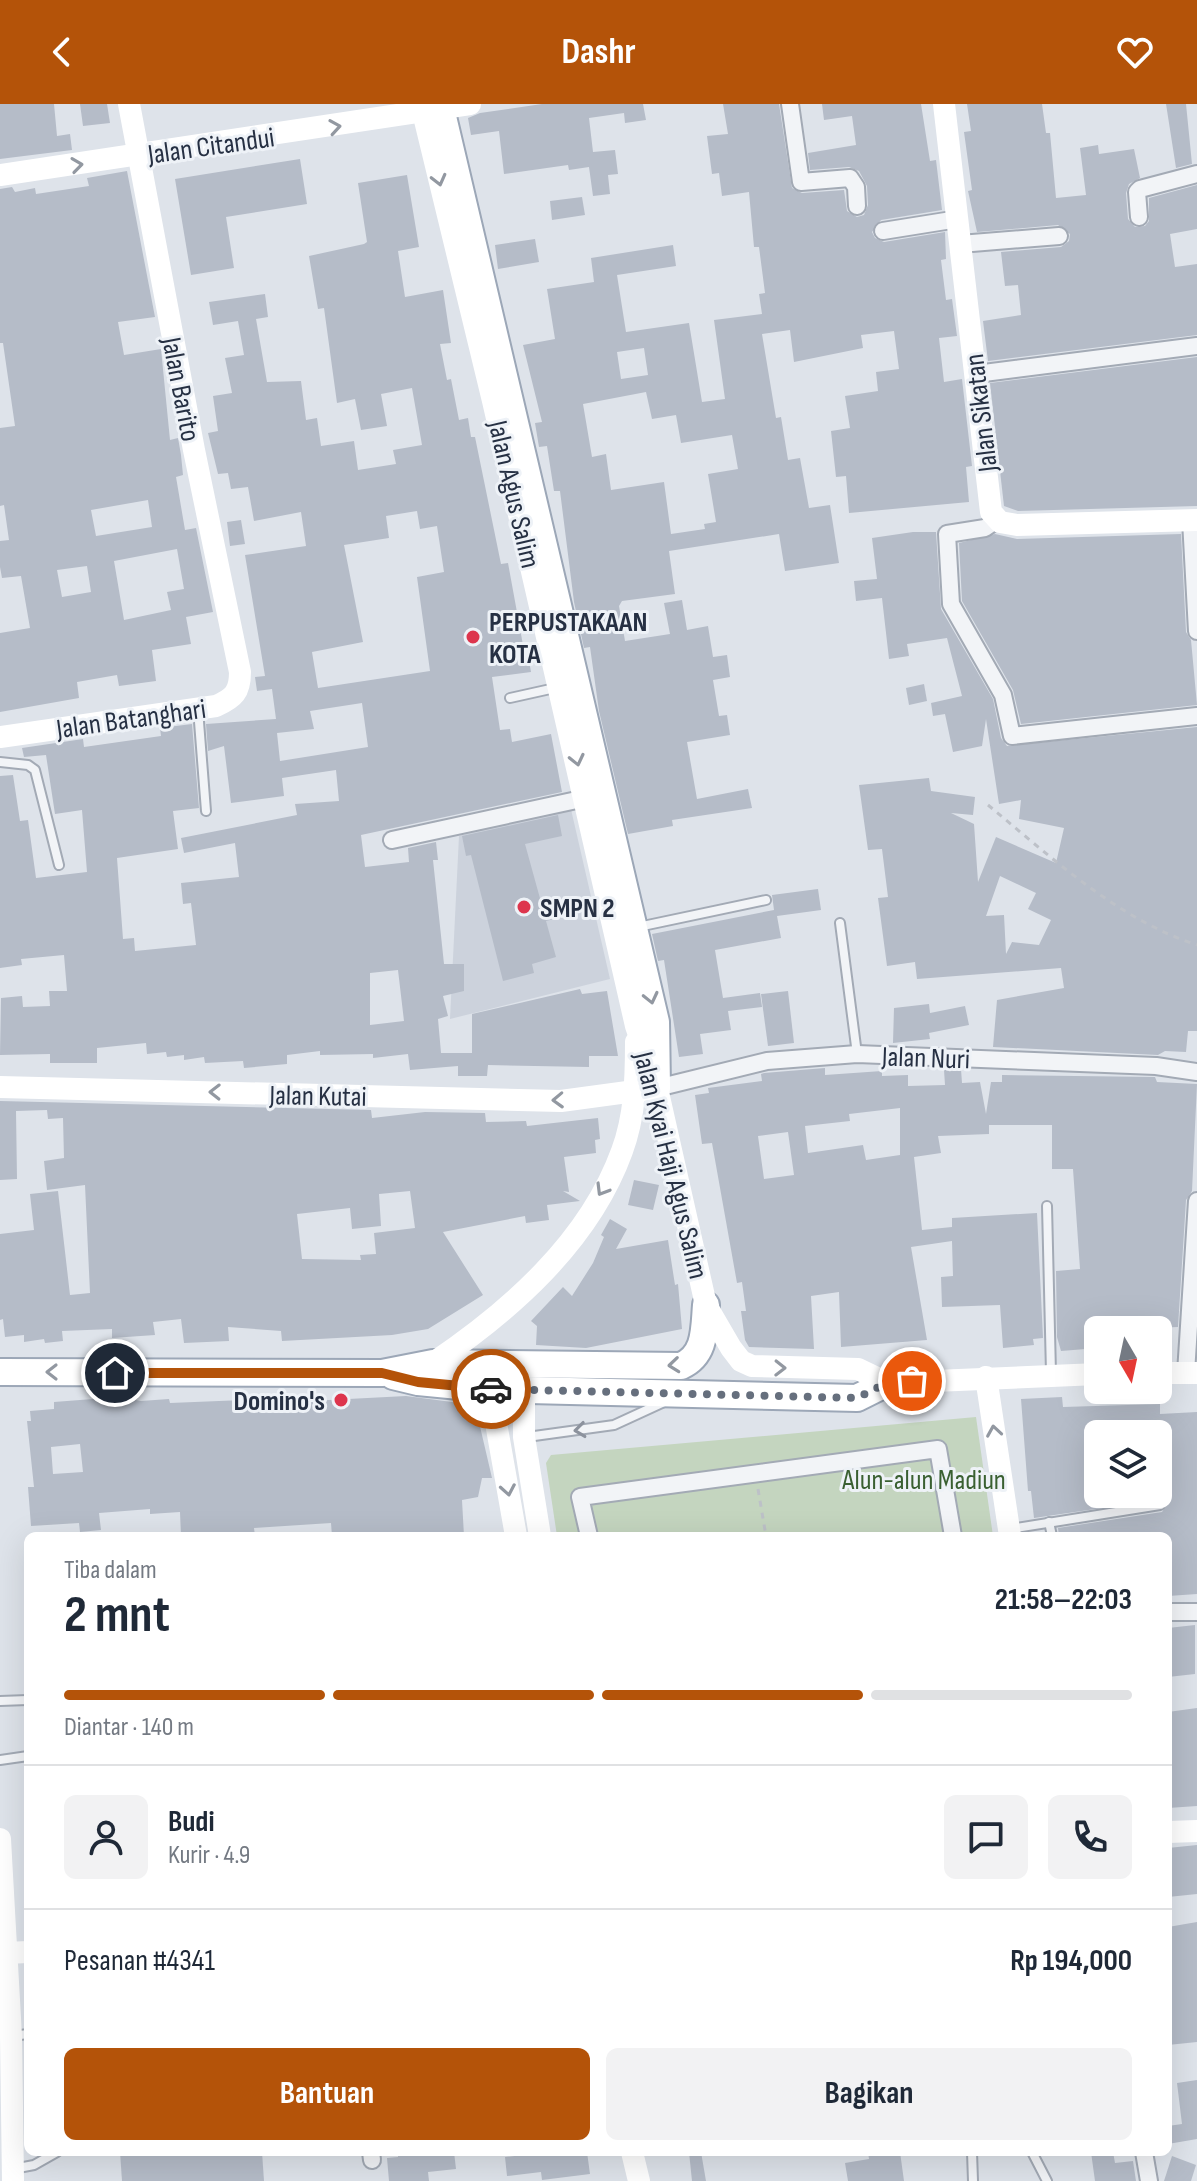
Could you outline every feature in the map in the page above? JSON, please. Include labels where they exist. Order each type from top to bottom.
[{"type":"main road","points":[[431,107],[626,930],[656,1022],[646,1090]]},
{"type":"main road","points":[[0,1372],[382,1373],[433,1363],[681,1366],[693,1361],[699,1352],[706,1305]]},
{"type":"main road","points":[[382,1373],[418,1382],[490,1389],[679,1395],[857,1398],[887,1383]]},
{"type":"street","name":"Jalan Barito","points":[[129,104],[240,672]]},
{"type":"street","name":"Jalan Citandui","points":[[0,175],[138,156],[431,107],[470,104]]},
{"type":"street","points":[[790,104],[801,182],[850,178],[856,187],[857,206]]},
{"type":"street","name":"Jalan Sikatan","points":[[944,104],[991,512],[998,519]]},
{"type":"street","points":[[1139,217],[1137,192],[1140,189],[1197,174]]},
{"type":"street","points":[[883,231],[958,219]]},
{"type":"street","points":[[960,244],[1059,236]]},
{"type":"street","points":[[976,374],[1197,346]]},
{"type":"street","name":"Jalan Agus Salim","points":[[502,398],[560,687],[574,709],[586,798],[626,930],[636,1026]]},
{"type":"street","points":[[1197,631],[1194,520],[1017,525],[998,519],[985,528],[947,534],[951,604],[1003,695],[1012,736],[1197,716]]},
{"type":"street","name":"Jalan Batanghari","points":[[0,737],[198,708],[232,699],[240,688],[240,672]]},
{"type":"street","points":[[392,840],[586,798]]},
{"type":"street","name":"Jalan Kyai Haji Agus Salim","points":[[636,1026],[646,1090],[706,1305],[731,1348],[741,1361],[752,1366],[858,1369],[887,1383]]},
{"type":"street","name":"Jalan Nuri","points":[[646,1090],[767,1061],[857,1054],[1156,1066],[1197,1072]]},
{"type":"street","name":"Jalan Kutai","points":[[0,1087],[561,1101],[646,1090]]},
{"type":"street","points":[[433,1363],[516,1301],[560,1252],[608,1181],[646,1090]]},
{"type":"street","points":[[1192,1373],[1197,1201]]},
{"type":"street","points":[[887,1383],[1084,1374]]},
{"type":"street","points":[[986,1377],[1010,1532]]},
{"type":"street","points":[[490,1389],[515,1532]]},
{"type":"street","points":[[524,1389],[524,1437],[539,1532]]},
{"type":"street","points":[[588,1532],[580,1497],[938,1449],[952,1532]]},
{"type":"street","points":[[1172,1612],[1197,1612]]},
{"type":"street","points":[[1172,1832],[1197,1831]]},
{"type":"street","points":[[0,1839],[17,1952],[20,2035],[13,2175]]},
{"type":"street","points":[[633,2156],[639,2181]]},
{"type":"street","points":[[1145,2156],[1149,2181]]},
{"type":"lane","points":[[510,698],[560,687]]},
{"type":"lane","points":[[198,708],[206,811]]},
{"type":"lane","points":[[0,762],[28,765],[35,770],[59,865]]},
{"type":"lane","points":[[626,930],[766,900]]},
{"type":"lane","points":[[840,923],[857,1054]]},
{"type":"lane","points":[[1047,1206],[1051,1374]]},
{"type":"lane","points":[[524,1437],[614,1425],[679,1395]]},
{"type":"lane","points":[[1010,1532],[1049,1522],[1140,1508]]},
{"type":"lane","points":[[1049,1522],[1051,1532]]},
{"type":"lane","points":[[0,1701],[24,1700]]},
{"type":"lane","points":[[0,1760],[24,1757]]},
{"type":"lane","points":[[13,2175],[50,2156]]},
{"type":"lane","points":[[972,2156],[973,2181]]},
{"type":"lane","points":[[1034,2156],[1047,2181]]},
{"type":"path","points":[[988,805],[1069,871],[1135,916],[1168,935],[1197,945]]},
{"type":"path","points":[[755,1473],[765,1532]]},
{"type":"shaded area","name":"SMPN 2","points":[[570,805],[610,979],[450,1019],[459,836]]},
{"type":"green space","name":"Alun-alun Madiun","points":[[976,1417],[992,1532],[556,1532],[546,1463],[551,1455]]},
{"type":"building","points":[[0,104],[54,104],[57,136],[70,134],[72,150],[0,159]]},
{"type":"building","points":[[80,104],[107,104],[110,123],[83,126]]},
{"type":"building","points":[[542,104],[643,104],[646,120],[625,123],[624,113],[589,118],[593,152],[615,150],[618,174],[608,175],[610,194],[593,196],[589,167],[569,170],[568,165],[504,174],[499,131],[471,135],[468,118],[480,113]]},
{"type":"building","points":[[723,104],[779,104],[792,188],[802,193],[844,190],[847,211],[857,217],[864,215],[868,205],[867,186],[859,171],[849,167],[810,170],[808,153],[856,145],[852,116],[824,120],[822,104],[921,104],[930,161],[936,160],[942,210],[881,220],[872,232],[875,238],[884,242],[945,232],[946,259],[941,260],[946,300],[952,299],[957,336],[939,338],[944,382],[962,379],[972,466],[966,467],[969,502],[849,513],[846,476],[836,477],[831,431],[850,428],[845,396],[878,391],[876,372],[899,369],[894,331],[861,335],[863,348],[794,362],[790,330],[762,334],[776,418],[781,417],[788,460],[800,458],[809,508],[830,505],[839,563],[785,571],[779,534],[669,551],[675,594],[622,601],[619,606],[625,641],[670,634],[664,603],[682,600],[687,630],[708,626],[713,657],[727,655],[730,677],[713,680],[719,716],[727,715],[730,735],[687,742],[697,799],[748,789],[752,808],[672,820],[673,826],[628,834],[599,711],[590,647],[584,648],[574,602],[560,491],[554,491],[547,446],[539,447],[535,423],[542,422],[523,345],[555,339],[547,289],[594,282],[591,258],[673,245],[676,266],[617,275],[626,332],[689,323],[702,402],[725,399],[714,320],[762,314],[759,294],[765,293],[759,247],[754,247],[749,192],[722,196],[719,173],[712,174],[707,136],[728,134]],"holes":[[[644,348],[648,375],[621,379],[617,352]],[[646,392],[652,419],[676,415],[681,443],[732,435],[738,469],[708,474],[716,522],[704,524],[705,529],[671,534],[664,482],[611,490],[606,454],[592,457],[583,404]]]},
{"type":"building","points":[[967,104],[1042,104],[1046,133],[1050,133],[1056,198],[1086,195],[1080,148],[1098,145],[1099,154],[1134,149],[1140,178],[1129,184],[1126,193],[1128,219],[1135,227],[1145,226],[1149,221],[1149,198],[1197,185],[1197,229],[1170,234],[1175,267],[1197,264],[1197,335],[988,361],[983,321],[1021,315],[1018,285],[1005,286],[1001,252],[1061,247],[1069,241],[1070,234],[1058,225],[977,232],[968,191],[972,190],[964,132],[971,131]]},
{"type":"building","points":[[1166,104],[1186,104],[1192,164],[1176,168]]},
{"type":"building","points":[[300,159],[307,204],[226,217],[234,268],[191,275],[175,179]]},
{"type":"building","points":[[127,171],[155,317],[118,322],[124,355],[161,349],[170,440],[178,438],[181,455],[183,475],[176,477],[185,530],[196,528],[213,612],[186,617],[191,644],[152,650],[156,681],[119,686],[117,675],[77,682],[79,698],[0,712],[0,633],[30,628],[21,576],[2,578],[0,567],[0,541],[9,540],[4,505],[0,506],[0,428],[15,426],[3,343],[0,343],[0,189],[12,187],[15,192],[35,188],[36,194],[89,186],[87,178]],"holes":[[[148,500],[152,527],[96,536],[91,510]],[[177,549],[184,589],[167,592],[171,610],[124,620],[114,561]],[[87,566],[91,592],[62,597],[57,570]]]},
{"type":"building","points":[[407,175],[419,247],[398,251],[405,297],[443,290],[451,343],[440,344],[447,380],[451,379],[459,420],[468,418],[471,437],[475,437],[501,564],[508,563],[525,656],[528,655],[531,672],[492,677],[500,730],[510,729],[512,742],[551,734],[562,792],[361,835],[365,867],[409,862],[408,848],[436,842],[438,860],[433,860],[444,964],[464,964],[464,991],[443,996],[448,1016],[438,1019],[441,1053],[472,1053],[472,1014],[580,989],[582,994],[607,991],[618,1056],[589,1056],[589,1067],[488,1065],[487,1076],[458,1076],[458,1066],[410,1070],[408,1054],[373,1058],[373,1054],[320,1055],[320,1051],[287,1055],[287,1064],[244,1068],[243,1061],[205,1063],[204,1057],[184,1060],[184,1055],[167,1057],[166,1052],[147,1054],[146,1043],[97,1048],[97,1063],[50,1063],[50,1054],[0,1055],[1,998],[22,996],[23,1007],[50,1006],[49,991],[67,991],[64,955],[21,959],[22,965],[0,968],[0,776],[13,775],[20,821],[28,820],[36,878],[87,872],[82,810],[55,814],[46,755],[24,757],[22,748],[83,739],[84,747],[161,736],[160,728],[192,724],[199,808],[173,811],[178,849],[117,858],[123,939],[134,938],[135,951],[196,945],[191,903],[183,904],[181,883],[239,877],[235,843],[184,853],[181,838],[297,815],[295,804],[339,801],[336,770],[282,778],[284,796],[231,803],[224,746],[208,751],[206,724],[276,719],[272,689],[257,691],[255,677],[265,676],[245,555],[306,546],[301,512],[254,521],[248,487],[231,489],[228,473],[218,474],[208,433],[218,431],[213,396],[232,393],[225,358],[244,355],[238,321],[213,325],[209,302],[265,294],[268,317],[256,319],[267,382],[301,381],[306,420],[317,418],[321,446],[354,441],[358,470],[396,464],[393,450],[422,445],[412,388],[381,394],[387,426],[361,430],[355,399],[337,403],[324,308],[318,309],[309,256],[367,242],[358,183]],"holes":[[[417,511],[420,529],[437,526],[444,572],[417,577],[430,671],[318,688],[312,652],[363,642],[344,545],[389,538],[386,516]],[[362,703],[368,747],[280,761],[277,733],[314,729],[310,711]],[[398,970],[404,1021],[370,1025],[370,973]]]},
{"type":"building","points":[[582,197],[585,215],[552,220],[550,201]]},
{"type":"building","points":[[535,239],[539,262],[498,269],[495,245]]},
{"type":"building","points":[[1197,357],[1197,506],[1018,511],[1004,506],[990,383]]},
{"type":"building","points":[[241,520],[245,544],[230,546],[227,522]]},
{"type":"building","points":[[936,532],[941,609],[993,699],[1001,738],[1007,746],[1197,727],[1197,1031],[1188,1031],[1186,1052],[1165,1051],[1158,1055],[993,1047],[997,1000],[1064,988],[1061,968],[917,979],[915,962],[887,966],[878,898],[888,897],[882,849],[868,850],[859,785],[929,778],[931,791],[975,797],[973,815],[951,813],[974,824],[978,882],[996,837],[1056,863],[1064,828],[1019,819],[1021,800],[999,804],[986,719],[982,746],[953,752],[945,714],[933,716],[931,703],[962,696],[947,638],[907,644],[909,656],[889,659],[882,598],[856,601],[854,581],[877,579],[872,538]],"holes":[[[1000,876],[1036,893],[1028,909],[1051,920],[1039,945],[1012,942],[1006,954],[1004,915],[986,916]]]},
{"type":"building","points":[[995,534],[1017,539],[1181,534],[1186,632],[1191,640],[1197,705],[1021,724],[1013,690],[962,601],[959,543]]},
{"type":"building","points":[[924,684],[927,701],[909,705],[906,688]]},
{"type":"building","points":[[558,815],[562,836],[525,844],[541,902],[549,900],[554,919],[546,921],[556,957],[532,964],[534,973],[503,981],[471,855],[466,856],[462,836]]},
{"type":"building","points":[[818,889],[821,910],[777,916],[781,938],[715,950],[723,998],[760,993],[762,1007],[728,1011],[731,1030],[700,1034],[703,1054],[679,1057],[664,960],[658,961],[652,934],[774,910],[772,895]]},
{"type":"building","points":[[788,991],[794,1043],[768,1046],[761,994]]},
{"type":"building","points":[[929,1004],[930,1013],[965,1006],[969,1025],[929,1033],[930,1039],[893,1043],[894,1008]]},
{"type":"building","points":[[825,1068],[825,1075],[882,1071],[882,1076],[908,1075],[908,1086],[945,1085],[944,1070],[961,1069],[962,1083],[980,1082],[986,1114],[991,1082],[1002,1082],[1002,1075],[1155,1077],[1157,1082],[1197,1084],[1192,1191],[1186,1200],[1178,1327],[1172,1327],[1172,1316],[1084,1316],[1084,1349],[1061,1351],[1057,1337],[1056,1271],[1080,1269],[1073,1169],[1052,1169],[1052,1125],[989,1125],[989,1134],[938,1136],[941,1153],[914,1157],[922,1230],[952,1227],[952,1218],[1037,1213],[1043,1338],[1033,1339],[1034,1345],[1003,1348],[1000,1305],[942,1307],[941,1277],[953,1276],[952,1241],[911,1247],[927,1340],[841,1347],[839,1292],[811,1296],[814,1349],[749,1347],[741,1311],[746,1311],[742,1282],[737,1283],[712,1143],[702,1144],[695,1095],[709,1093],[708,1088],[762,1081],[761,1074]],"holes":[[[900,1108],[900,1155],[866,1160],[863,1145],[808,1153],[805,1126],[850,1121],[849,1114]],[[788,1132],[794,1175],[764,1179],[758,1136]]]},
{"type":"building","points":[[0,1101],[371,1110],[372,1118],[425,1112],[485,1113],[486,1122],[526,1121],[527,1126],[598,1118],[600,1139],[595,1140],[596,1153],[564,1157],[569,1192],[563,1191],[580,1201],[547,1205],[549,1220],[526,1223],[525,1216],[443,1232],[483,1295],[428,1329],[392,1335],[282,1341],[281,1331],[228,1327],[229,1341],[184,1343],[181,1319],[153,1322],[155,1335],[112,1338],[112,1329],[62,1331],[63,1341],[45,1343],[44,1339],[24,1342],[24,1335],[5,1337],[3,1319],[0,1320],[0,1234],[34,1230],[30,1194],[58,1191],[70,1295],[90,1293],[85,1185],[47,1190],[44,1161],[64,1158],[63,1118],[48,1119],[47,1110],[16,1111],[17,1179],[0,1180]],"holes":[[[410,1191],[415,1228],[374,1233],[376,1254],[360,1255],[361,1260],[302,1259],[297,1214],[350,1208],[352,1229],[381,1226],[379,1194]]]},
{"type":"building","points":[[634,1180],[659,1185],[653,1210],[628,1205]]},
{"type":"building","points":[[610,1219],[627,1229],[616,1249],[668,1240],[675,1285],[678,1284],[682,1329],[586,1348],[536,1345],[537,1326],[531,1321],[563,1287],[572,1296],[593,1263],[604,1237],[601,1235]]},
{"type":"building","points":[[406,1396],[475,1405],[492,1478],[482,1478],[478,1497],[462,1500],[464,1532],[332,1532],[331,1523],[254,1528],[254,1532],[181,1532],[180,1512],[150,1514],[150,1509],[99,1513],[101,1530],[80,1532],[79,1523],[31,1526],[28,1487],[34,1487],[27,1421],[31,1421],[30,1411],[54,1409],[54,1402],[119,1397],[141,1401],[169,1399],[170,1403],[271,1399],[271,1403]],"holes":[[[80,1444],[83,1472],[53,1474],[51,1447]]]},
{"type":"building","points":[[1062,1397],[1063,1407],[1160,1404],[1160,1414],[1197,1412],[1197,1594],[1172,1596],[1172,1532],[1058,1532],[1058,1528],[1172,1508],[1172,1420],[1084,1420],[1084,1508],[1102,1508],[1034,1518],[1031,1491],[1028,1491],[1021,1399]]},
{"type":"building","points":[[1195,1625],[1195,1674],[1172,1677],[1172,1628]]},
{"type":"building","points":[[1197,1708],[1197,1806],[1172,1808],[1172,1711]]},
{"type":"building","points":[[1197,1845],[1197,1894],[1172,1897],[1172,1848]]},
{"type":"building","points":[[1197,1922],[1197,2042],[1172,2045],[1172,1926]]},
{"type":"building","points":[[1197,2080],[1197,2139],[1172,2143],[1172,2125],[1182,2124],[1177,2083]]},
{"type":"building","points":[[120,2156],[262,2156],[264,2181],[122,2181]]},
{"type":"building","points":[[454,2156],[456,2169],[428,2172],[429,2181],[389,2181],[387,2158]]},
{"type":"building","points":[[588,2156],[590,2174],[542,2180],[541,2172],[507,2176],[505,2157]]},
{"type":"building","points":[[689,2156],[702,2156],[706,2181],[692,2181]]},
{"type":"building","points":[[869,2156],[901,2156],[904,2181],[848,2181],[845,2163],[869,2159]]},
{"type":"building","points":[[1092,2156],[1114,2156],[1115,2163],[1133,2161],[1136,2181],[1095,2181]]},
{"type":"building","points":[[1172,2156],[1196,2165],[1191,2181],[1164,2181]]},
{"type":"way so far","points":[[491,1389],[857,1398],[887,1383],[912,1381]]},
{"type":"place","name":"PERPUSTAKAAN KOTA","points":[[473,637]]},
{"type":"place","name":"SMPN 2","points":[[524,907]]},
{"type":"place","name":"Domino's","points":[[341,1400]]},
{"type":"route","points":[[115,1373],[382,1373],[418,1382],[491,1389]]}]
